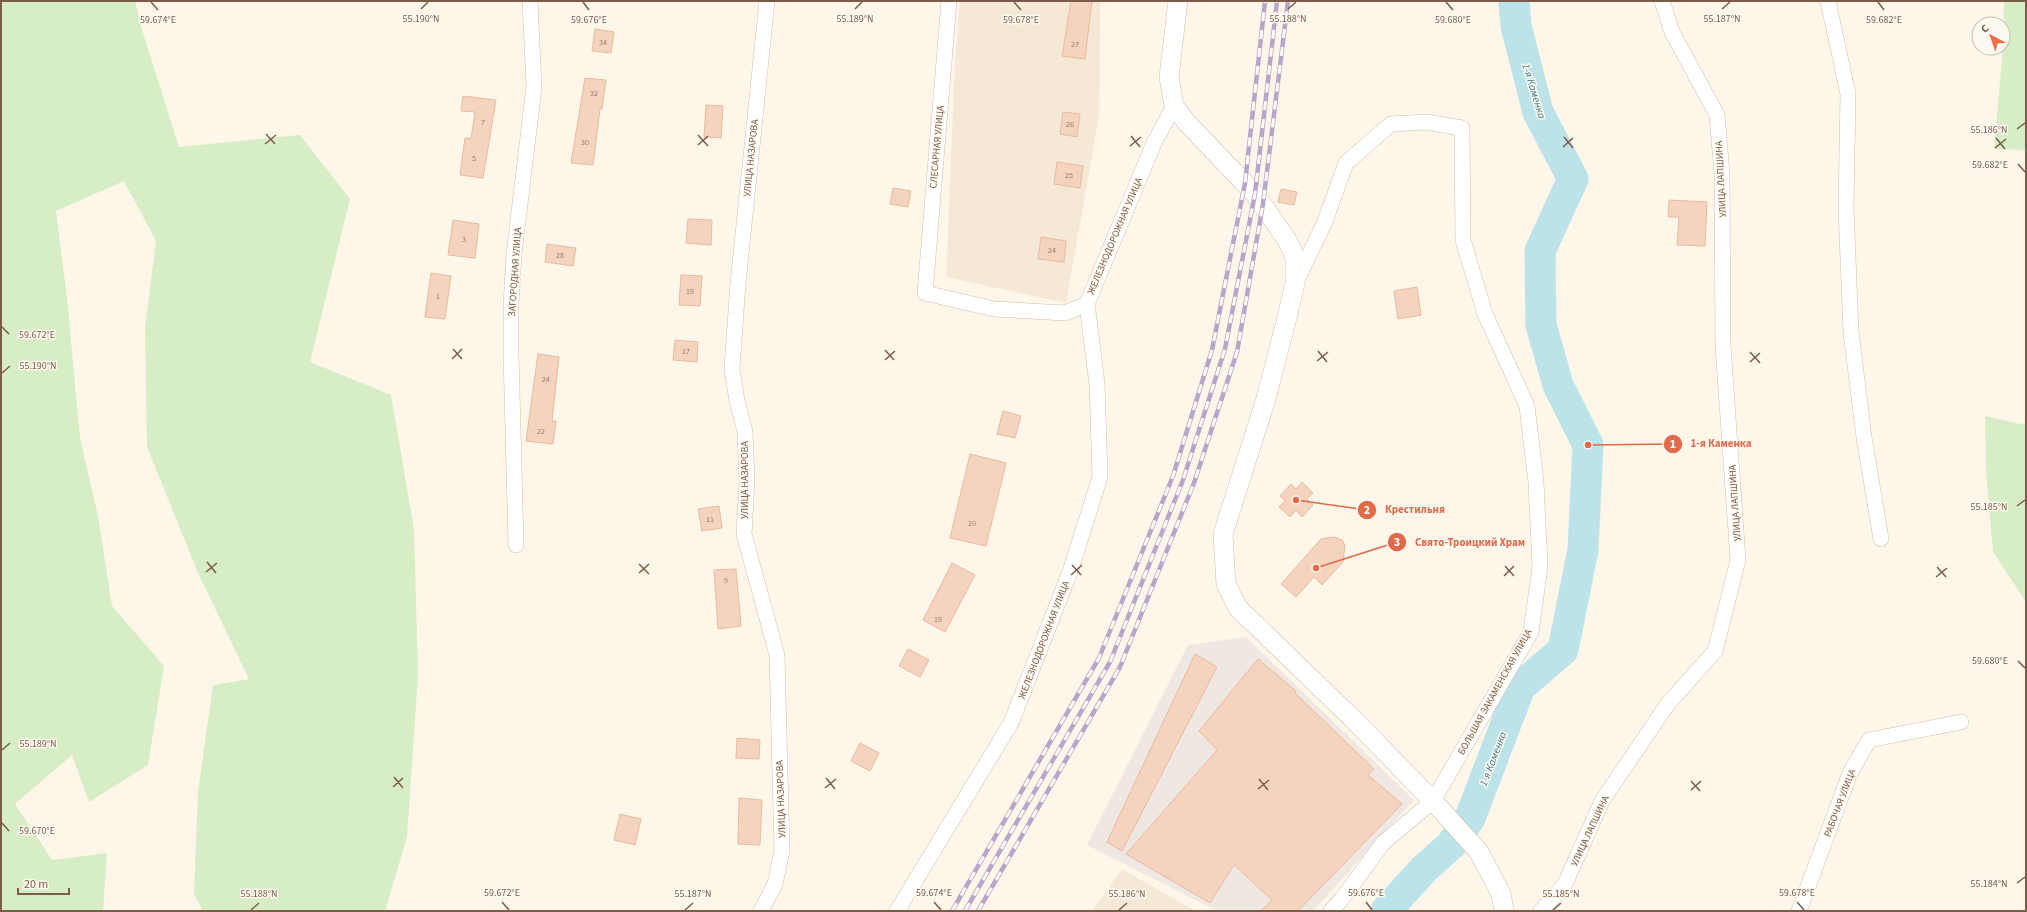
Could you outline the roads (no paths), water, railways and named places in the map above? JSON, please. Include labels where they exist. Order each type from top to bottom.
[{"type":"street","name":"ЗАГОРОДНАЯ УЛИЦА","points":[[516,545],[511,353],[512,306],[514,254],[534,87],[530,1]]},
{"type":"street","name":"УЛИЦА НАЗАРОВА","points":[[761,911],[775,884],[782,851],[777,655],[744,534],[747,481],[745,431],[737,401],[732,369],[738,283],[767,1]]},
{"type":"street","name":"СЛЕСАРНАЯ УЛИЦА","points":[[949,1],[925,294],[994,309],[1065,313],[1086,304]]},
{"type":"street","points":[[1178,1],[1169,77],[1174,106],[1188,124],[1255,194],[1279,228],[1295,257],[1295,283],[1265,402],[1223,534],[1226,584],[1238,608],[1316,681],[1433,801],[1479,852],[1501,894],[1504,911]]},
{"type":"street","name":"УЛИЦА ЛАПШИНА","points":[[1541,911],[1565,884],[1602,801],[1667,705],[1715,651],[1738,560],[1723,346],[1722,174],[1717,115],[1672,32],[1662,1]]},
{"type":"street","points":[[1828,1],[1848,94],[1846,209],[1851,332],[1864,437],[1881,539]]},
{"type":"street","name":"ЖЕЛЕЗНОДОРОЖНАЯ УЛИЦА","points":[[897,911],[1012,723],[1070,572],[1100,477],[1097,384],[1086,304],[1154,142],[1174,106]]},
{"type":"street","name":"БОЛЬШАЯ ЗАКАМЕНСКАЯ УЛИЦА","points":[[1295,283],[1324,224],[1346,163],[1391,124],[1426,122],[1462,128],[1463,240],[1485,314],[1527,406],[1536,482],[1540,567],[1531,632],[1433,801],[1383,843],[1341,900],[1331,911]]},
{"type":"street","name":"РАБОЧАЯ УЛИЦА","points":[[1800,911],[1850,773],[1869,740],[1961,722]]},
{"type":"waterway","name":"1-я Каменка","points":[[1386,911],[1424,869],[1451,845],[1470,818],[1520,687],[1563,650],[1583,550],[1588,445],[1558,385],[1541,325],[1540,251],[1573,179],[1538,112],[1516,26],[1514,1]]},
{"type":"railway","points":[[952,911],[1099,658],[1173,476],[1212,350],[1245,183],[1265,1]]},
{"type":"railway","points":[[965,911],[1110,662],[1183,480],[1225,349],[1255,194],[1277,1]]},
{"type":"railway","points":[[978,911],[1120,667],[1194,483],[1237,352],[1263,204],[1288,1]]},
{"type":"place","name":"1-я Каменка","points":[[1588,445]]},
{"type":"place","name":"Крестильня","points":[[1296,500]]},
{"type":"place","name":"Свято-Троицкий Храм","points":[[1316,568]]}]
